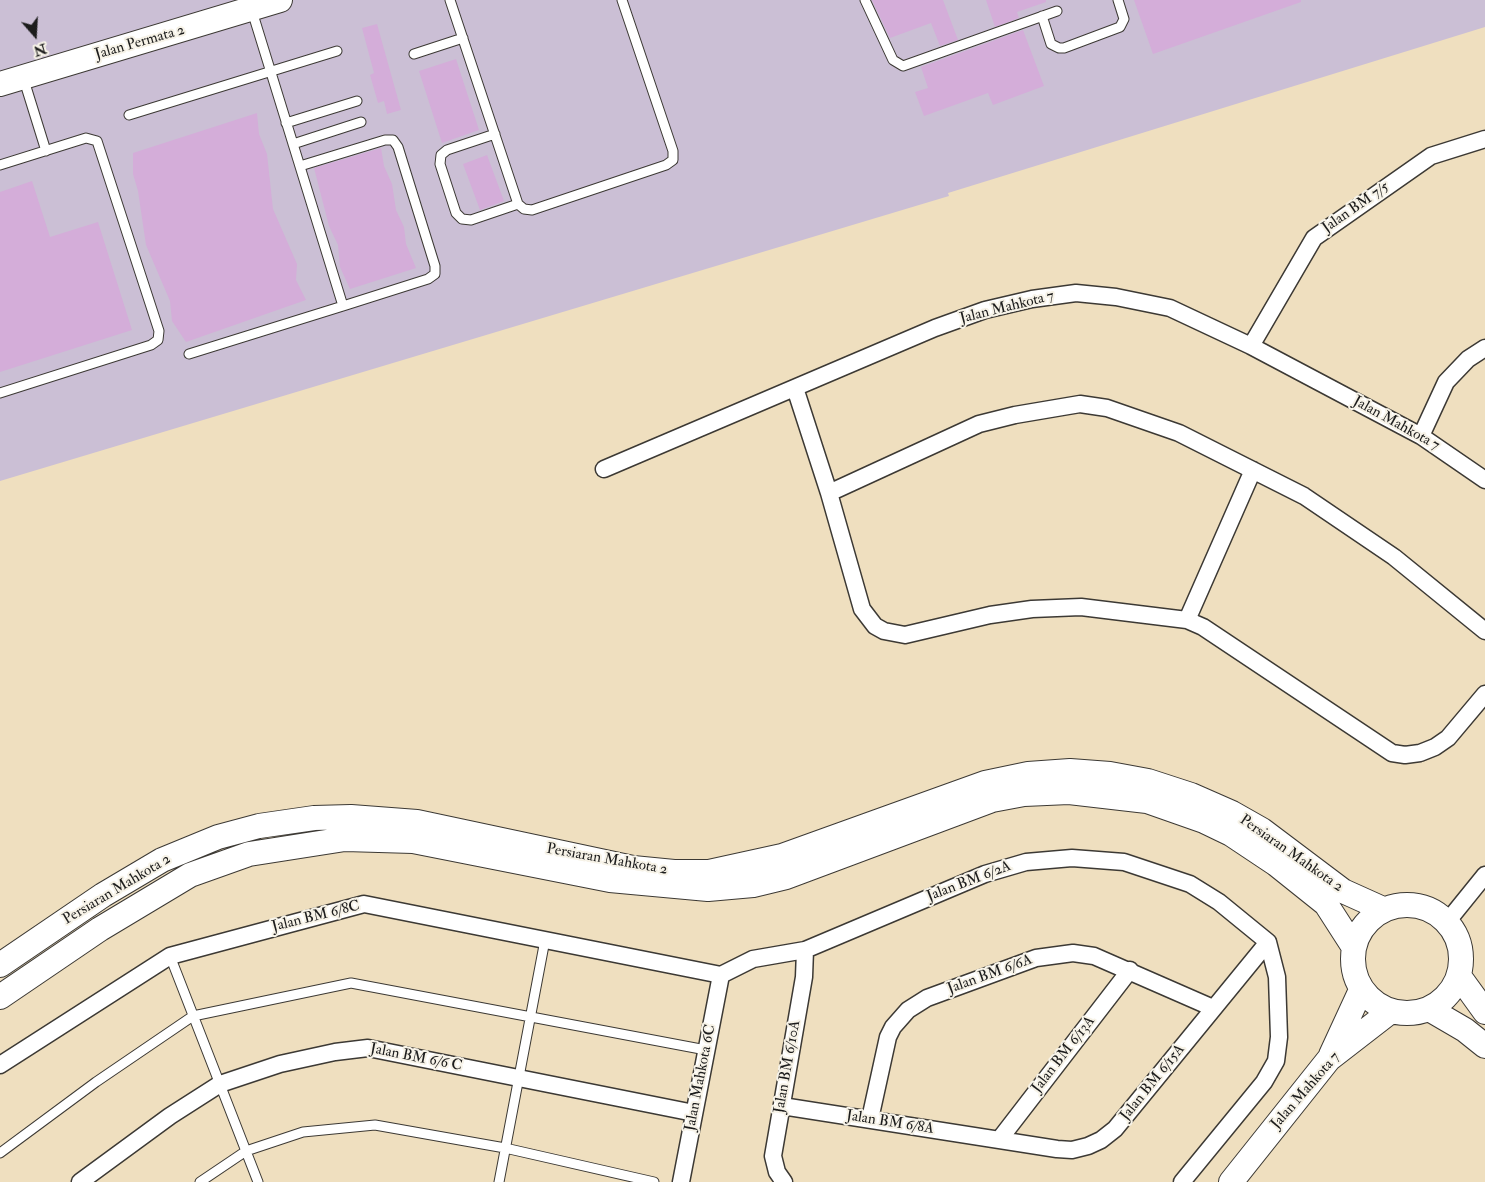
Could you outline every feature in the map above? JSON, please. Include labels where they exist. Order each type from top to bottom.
[{"type":"main road","name":"Jalan Permata 2","points":[[0,84],[252,10],[280,0]]},
{"type":"main road","name":"Persiaran Mahkota 2","points":[[0,997],[100,929],[190,876],[249,854],[302,844],[415,831],[633,868],[674,872],[709,872],[782,856],[985,783],[1028,774],[1070,771],[1110,774],[1148,781],[1191,795],[1232,813],[1262,830],[1343,891],[1384,910]]},
{"type":"main road","name":"Persiaran Mahkota 2","points":[[0,965],[103,895],[162,860],[218,837],[259,826],[314,818],[350,817],[415,831],[610,880],[708,889],[753,885],[786,877],[992,800],[1024,794],[1068,792],[1109,795],[1147,801],[1204,821],[1237,838],[1276,864],[1326,904],[1353,946]]},
{"type":"main road","points":[[1400,905],[1418,905],[1434,912],[1447,922],[1456,934],[1460,948],[1459,976],[1452,990],[1442,1001],[1429,1009],[1404,1014],[1391,1011],[1374,1003],[1361,990],[1354,976],[1353,946],[1360,931],[1370,918],[1384,910],[1400,905]]},
{"type":"main road","points":[[1459,976],[1485,1012]]},
{"type":"main road","points":[[1329,1059],[1361,990]]},
{"type":"main road","points":[[1429,1009],[1465,1030],[1485,1046]]},
{"type":"main road","name":"Jalan Mahkota 7","points":[[1231,1182],[1329,1059],[1391,1011]]},
{"type":"street","name":"Jalan BM 7/5","points":[[1251,346],[1314,238],[1431,156],[1485,139]]},
{"type":"street","name":"Jalan Mahkota 7","points":[[604,469],[884,348],[985,310],[1032,299],[1076,293],[1116,297],[1170,308],[1251,346],[1421,436],[1485,480]]},
{"type":"street","points":[[1421,436],[1446,382],[1468,359],[1485,348]]},
{"type":"street","points":[[795,388],[829,493],[862,609],[872,622],[884,631],[904,635],[990,615],[1032,609],[1081,607],[1187,620],[1203,627],[1392,754],[1420,753],[1435,748],[1448,738],[1485,694]]},
{"type":"street","points":[[829,493],[979,424],[1015,415],[1080,404],[1122,412],[1179,433],[1304,496],[1394,557],[1485,631]]},
{"type":"street","points":[[1187,620],[1253,470]]},
{"type":"street","name":"Jalan BM 6/2A","points":[[721,974],[753,959],[804,950],[985,874],[1026,862],[1072,858],[1124,862],[1190,884],[1219,902],[1268,942]]},
{"type":"street","points":[[1447,922],[1485,875]]},
{"type":"street","name":"Jalan BM 6/8C","points":[[0,1065],[170,956],[364,904],[721,974]]},
{"type":"street","points":[[1182,1182],[1264,1082],[1276,1061],[1279,1045],[1277,977],[1268,942]]},
{"type":"street","name":"Jalan BM 6/15A","points":[[999,1140],[1065,1150],[1088,1146],[1101,1140],[1119,1125],[1268,942]]},
{"type":"street","name":"Jalan BM 6/10A","points":[[784,1182],[777,1172],[773,1156],[804,977],[804,950]]},
{"type":"street","name":"Jalan BM 6/6A","points":[[870,1120],[888,1037],[900,1017],[917,1003],[1036,958],[1080,953],[1094,956],[1130,970],[1213,1008]]},
{"type":"street","name":"Jalan BM 6/13A","points":[[999,1140],[1130,970]]},
{"type":"street","name":"Jalan Mahkota 6C","points":[[681,1182],[721,974]]},
{"type":"street","name":"Jalan BM 6/6 C","points":[[80,1182],[170,1116],[220,1084],[280,1064],[335,1052],[368,1048],[694,1113]]},
{"type":"street","name":"Jalan BM 6/8A","points":[[782,1106],[999,1140]]},
{"type":"lane","points":[[450,0],[518,204],[524,209],[532,210],[666,166],[673,160],[673,151],[622,0]]},
{"type":"lane","points":[[865,0],[893,60],[903,66],[1057,11]]},
{"type":"lane","points":[[1042,16],[1052,44],[1059,48],[1064,48],[1120,27],[1124,19],[1118,0]]},
{"type":"lane","points":[[252,10],[343,306]]},
{"type":"lane","points":[[414,54],[463,38]]},
{"type":"lane","points":[[129,115],[337,51]]},
{"type":"lane","points":[[22,77],[46,151]]},
{"type":"lane","points":[[286,123],[356,101]]},
{"type":"lane","points":[[293,144],[361,122]]},
{"type":"lane","points":[[495,134],[447,150],[441,155],[440,164],[454,205],[462,219],[470,220],[518,204]]},
{"type":"lane","points":[[0,165],[86,138],[98,141],[159,331],[158,340],[152,345],[0,393]]},
{"type":"lane","points":[[189,354],[428,279],[435,274],[435,266],[398,147],[389,139],[300,166]]},
{"type":"lane","points":[[499,1182],[545,940]]},
{"type":"lane","points":[[170,956],[258,1182]]},
{"type":"lane","points":[[0,1153],[96,1082],[193,1016],[351,983],[706,1050]]},
{"type":"lane","points":[[200,1182],[246,1151],[302,1132],[375,1124],[505,1148],[654,1182]]},
{"type":"shaded area","points":[[0,0],[1485,0],[1485,27],[948,193],[949,196],[0,481]]},
{"type":"building","points":[[872,0],[943,0],[958,40],[940,46],[931,23],[890,38]]},
{"type":"building","points":[[986,0],[1046,0],[1046,2],[1017,12],[1019,18],[995,27]]},
{"type":"building","points":[[1134,0],[1301,0],[1301,2],[1153,54]]},
{"type":"building","points":[[377,24],[401,110],[387,114],[384,101],[378,103],[370,75],[374,73],[362,28]]},
{"type":"building","points":[[1023,30],[1044,86],[993,105],[988,93],[924,116],[915,92],[928,88],[921,67]]},
{"type":"building","points":[[456,59],[479,130],[442,143],[419,71]]},
{"type":"building","points":[[257,113],[259,134],[267,154],[273,209],[297,264],[296,280],[306,300],[186,342],[172,321],[170,301],[146,245],[138,191],[133,174],[133,153]]},
{"type":"building","points":[[381,148],[384,166],[392,184],[396,210],[404,227],[406,244],[416,268],[350,289],[340,267],[338,245],[329,226],[314,168]]},
{"type":"building","points":[[487,155],[504,201],[480,210],[463,164]]},
{"type":"building","points":[[32,181],[50,237],[98,222],[132,330],[0,372],[0,192]]}]
